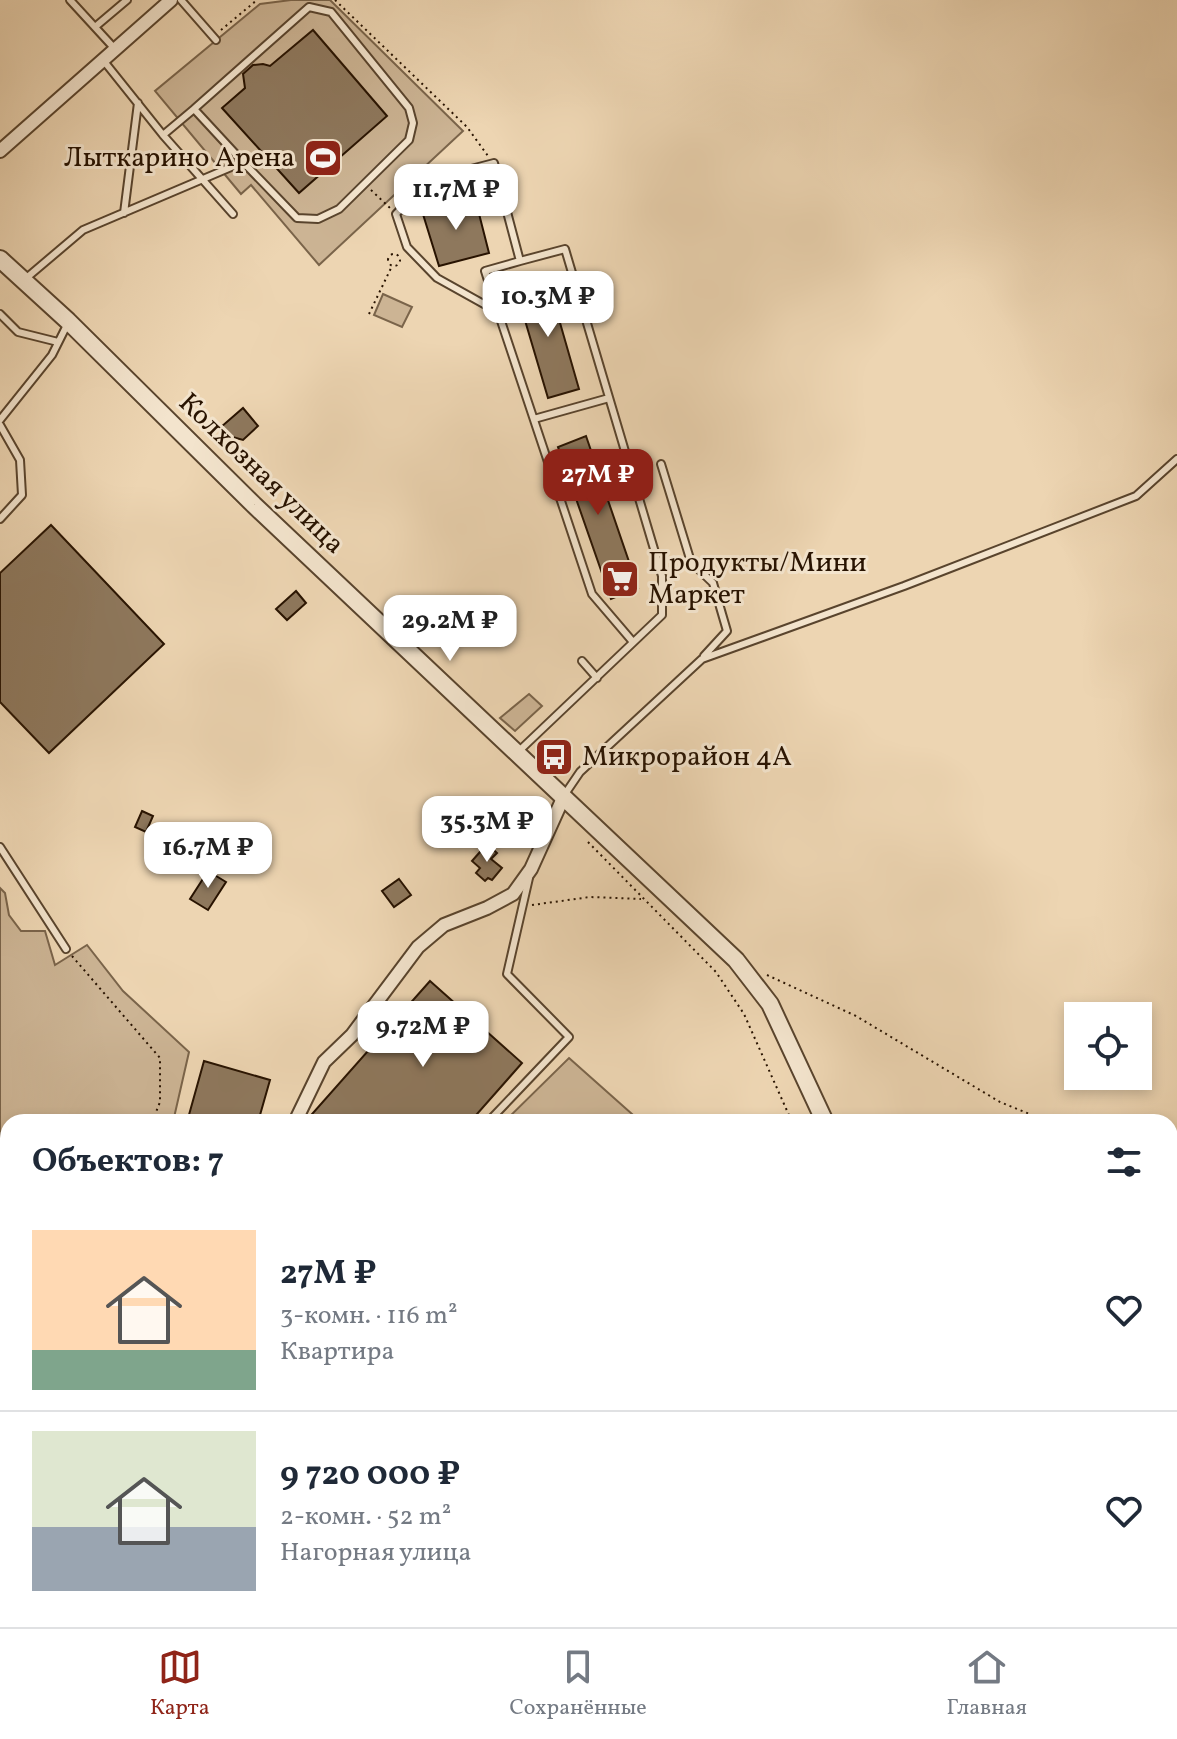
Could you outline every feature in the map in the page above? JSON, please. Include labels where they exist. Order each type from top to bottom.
[{"type":"street","points":[[0,151],[171,0]]},
{"type":"street","name":"Колхозная улица","points":[[0,259],[748,974],[770,1004],[821,1114]]},
{"type":"street","points":[[299,1114],[324,1062],[352,1035],[418,947],[444,925],[513,894],[531,869],[564,796]]},
{"type":"lane","points":[[70,0],[115,49]]},
{"type":"lane","points":[[95,27],[127,0]]},
{"type":"lane","points":[[181,0],[216,40]]},
{"type":"lane","points":[[163,135],[309,7],[331,12],[409,108],[413,123],[409,140],[339,209],[318,219],[297,218],[194,109]]},
{"type":"lane","points":[[103,60],[163,135],[233,214]]},
{"type":"lane","points":[[124,213],[138,103]]},
{"type":"lane","points":[[24,280],[83,230],[243,162]]},
{"type":"lane","points":[[498,312],[437,278],[407,247],[396,214],[429,180],[494,163],[520,261]]},
{"type":"lane","points":[[517,754],[662,615],[662,576],[565,249],[485,271],[592,594],[633,642]]},
{"type":"lane","points":[[0,314],[18,332],[58,342]]},
{"type":"lane","points":[[0,519],[22,495],[20,460],[0,422],[52,355],[68,321]]},
{"type":"lane","points":[[20,343],[29,336]]},
{"type":"lane","points":[[534,419],[609,398]]},
{"type":"lane","points":[[702,659],[904,586],[1136,496],[1177,459]]},
{"type":"lane","points":[[564,796],[580,772],[702,659],[727,631],[713,583],[691,562],[661,464]]},
{"type":"lane","points":[[582,661],[597,678]]},
{"type":"lane","points":[[0,847],[66,949]]},
{"type":"lane","points":[[496,1114],[569,1037],[507,974],[531,869]]},
{"type":"path","points":[[220,31],[257,0]]},
{"type":"path","points":[[335,0],[467,127],[494,163]]},
{"type":"path","points":[[365,184],[385,203]]},
{"type":"path","points":[[369,314],[392,266]]},
{"type":"path","points":[[581,835],[716,972],[744,1014],[788,1114]]},
{"type":"path","points":[[523,906],[590,897],[643,899]]},
{"type":"path","points":[[66,949],[160,1058],[160,1102],[155,1114]]},
{"type":"path","points":[[762,972],[856,1016],[1000,1102],[1029,1114]]},
{"type":"shaded area","name":"Лыткарино Арена","points":[[330,0],[463,131],[319,265],[251,185],[241,194],[155,91],[260,4]]},
{"type":"shaded area","points":[[383,294],[412,307],[402,327],[374,315]]},
{"type":"shaded area","points":[[529,694],[542,706],[515,731],[500,718]]},
{"type":"shaded area","points":[[0,888],[5,893],[9,915],[21,931],[45,931],[55,965],[87,945],[123,991],[189,1052],[175,1114],[0,1114]]},
{"type":"shaded area","points":[[569,1058],[632,1114],[512,1114]]},
{"type":"building","points":[[313,30],[387,116],[299,193],[222,108],[245,88],[243,74],[253,65],[270,66]]},
{"type":"building","points":[[475,198],[489,253],[439,266],[422,211]]},
{"type":"building","points":[[548,281],[579,389],[548,398],[516,290]]},
{"type":"building","points":[[243,408],[258,426],[243,440],[229,436],[221,427]]},
{"type":"building","points":[[586,436],[638,588],[611,599],[558,447]]},
{"type":"building","points":[[51,525],[164,644],[49,753],[0,702],[0,573]]},
{"type":"building","points":[[296,591],[306,603],[287,620],[276,609]]},
{"type":"building","points":[[142,811],[153,816],[146,832],[135,827]]},
{"type":"building","points":[[487,844],[497,853],[491,859],[502,868],[492,880],[488,878],[485,881],[476,873],[480,868],[472,861]]},
{"type":"building","points":[[208,871],[226,882],[208,910],[190,899]]},
{"type":"building","points":[[399,879],[411,895],[394,907],[382,891]]},
{"type":"building","points":[[430,981],[522,1063],[477,1114],[312,1114]]},
{"type":"building","points":[[204,1061],[270,1080],[260,1114],[189,1114]]},
{"type":"place","name":"Лыткарино Арена","points":[[323,158]]},
{"type":"place","name":"Продукты/Мини Маркет","points":[[620,579]]},
{"type":"place","name":"Микрорайон 4А","points":[[554,757]]}]
